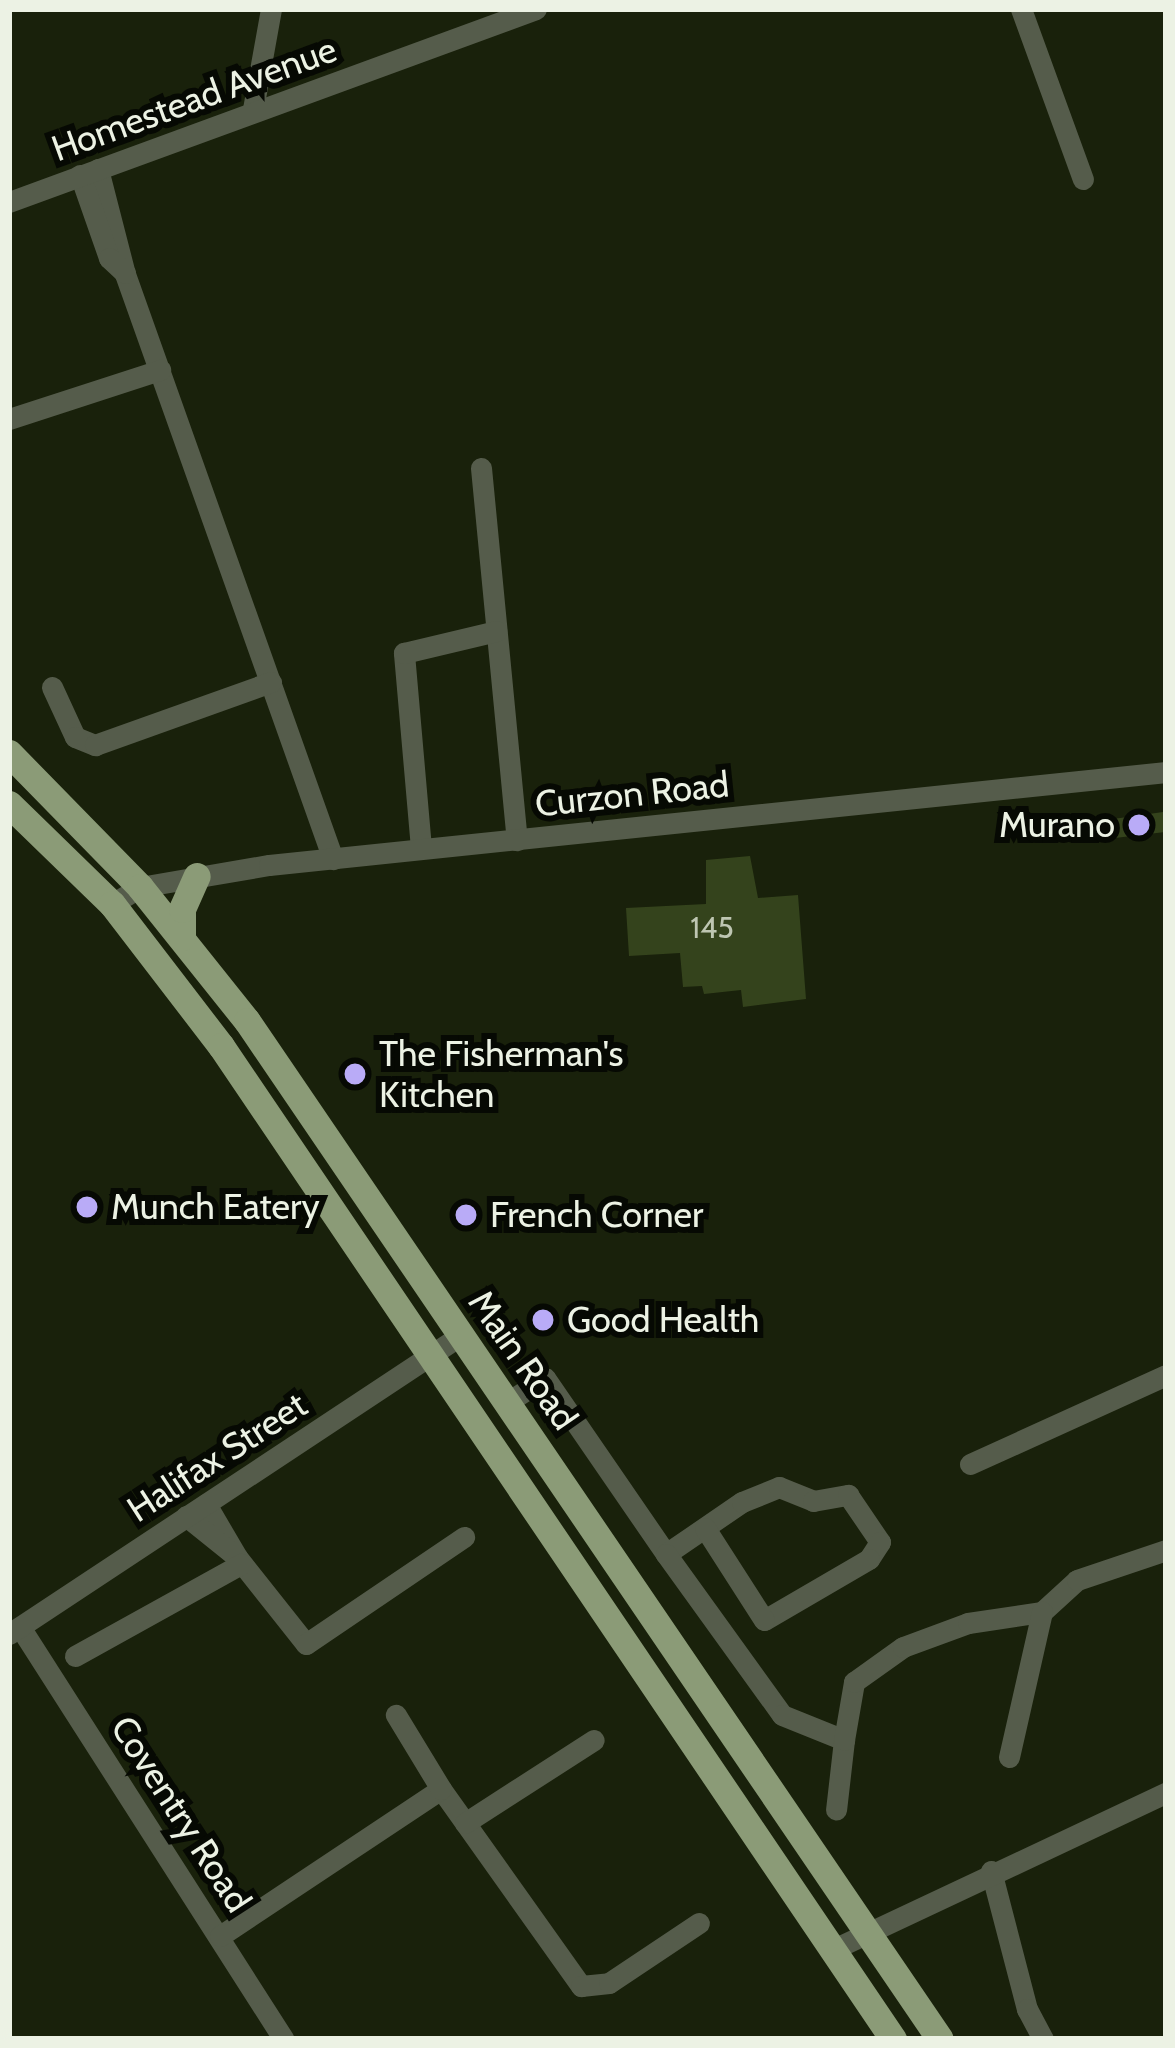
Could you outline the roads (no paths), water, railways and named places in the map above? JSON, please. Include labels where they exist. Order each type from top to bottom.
[{"type":"main road","name":"Main Road","points":[[9,753],[140,887],[309,1108],[940,2039]]},
{"type":"main road","name":"Main Road","points":[[9,804],[112,904],[221,1046],[836,1948],[893,2039]]},
{"type":"main road","points":[[182,938],[182,909],[196,875]]},
{"type":"street","points":[[253,110],[271,9]]},
{"type":"street","name":"Homestead Avenue","points":[[9,202],[536,9]]},
{"type":"street","points":[[1021,9],[1083,179]]},
{"type":"street","points":[[89,172],[338,858]]},
{"type":"street","points":[[9,419],[160,370]]},
{"type":"street","points":[[481,467],[517,840]]},
{"type":"street","points":[[421,848],[404,653],[415,644],[496,631]]},
{"type":"street","points":[[52,687],[75,736],[95,745],[271,682]]},
{"type":"street","name":"Curzon Road","points":[[112,904],[140,887],[196,875],[1166,772]]},
{"type":"street","name":"Halifax Street","points":[[15,1630],[461,1335]]},
{"type":"street","points":[[970,1464],[1166,1375]]},
{"type":"street","points":[[508,1402],[545,1378],[782,1715],[844,1740]]},
{"type":"street","points":[[666,1554],[705,1528],[783,1487],[813,1501],[848,1495],[880,1542],[869,1559],[764,1620],[705,1528]]},
{"type":"street","points":[[206,1504],[239,1560],[305,1644],[464,1538]]},
{"type":"street","points":[[186,1516],[239,1560]]},
{"type":"street","points":[[836,1810],[851,1687],[871,1666],[931,1634],[1042,1612],[1077,1580],[1166,1550]]},
{"type":"street","points":[[75,1656],[239,1560]]},
{"type":"street","points":[[1009,1757],[1042,1612]]},
{"type":"street","name":"Coventry Road","points":[[15,1630],[220,1936],[275,2036]]},
{"type":"street","points":[[396,1715],[441,1789],[581,1986],[609,1983],[699,1923]]},
{"type":"street","points":[[465,1823],[594,1740]]},
{"type":"street","points":[[220,1936],[441,1789]]},
{"type":"street","points":[[836,1948],[991,1871],[1166,1793]]},
{"type":"street","points":[[991,1871],[1027,2009],[1043,2039]]},
{"type":"place","name":"Murano","points":[[1139,825]]},
{"type":"place","name":"The Fisherman's Kitchen","points":[[355,1074]]},
{"type":"place","name":"Munch Eatery","points":[[87,1207]]},
{"type":"place","name":"French Corner","points":[[466,1215]]},
{"type":"place","name":"Good Health","points":[[543,1320]]}]
